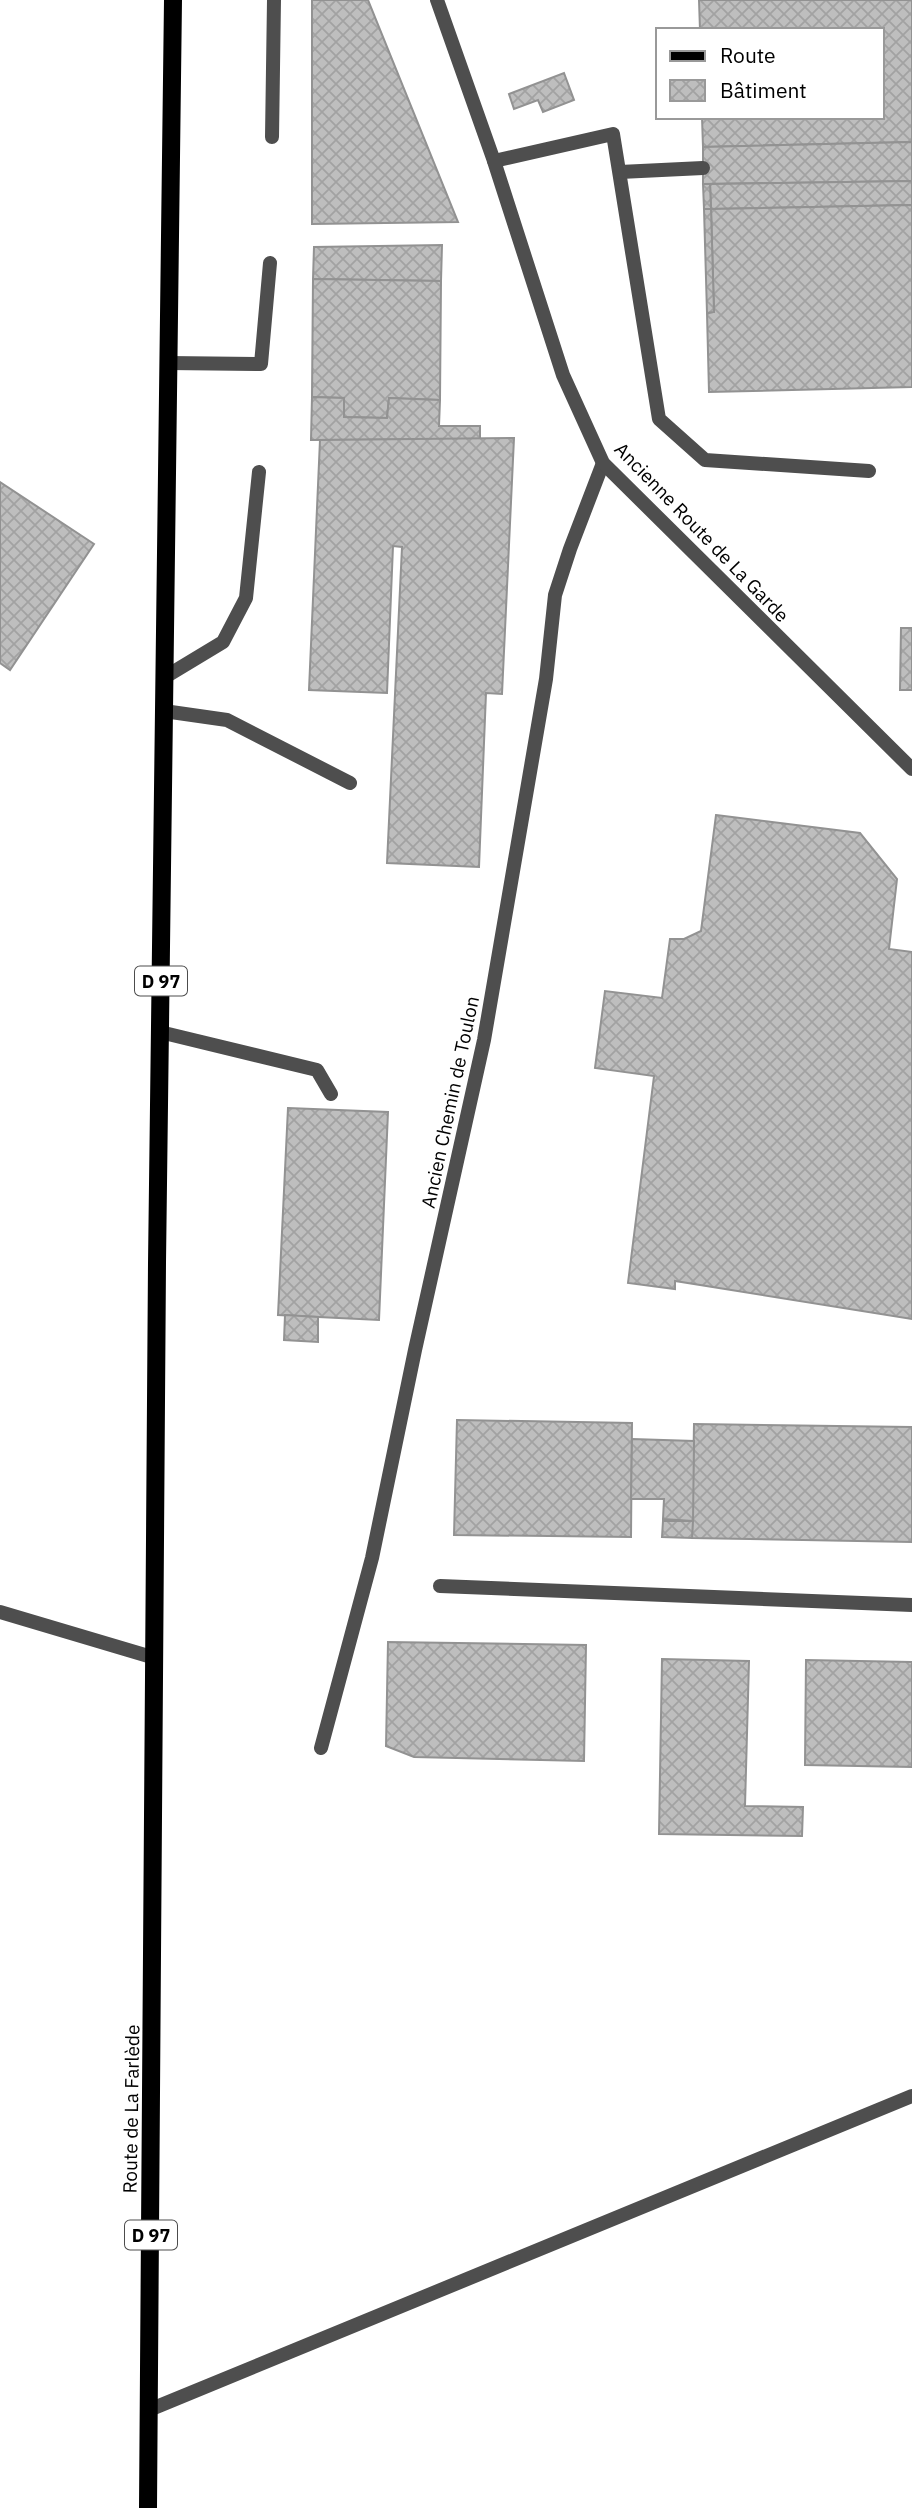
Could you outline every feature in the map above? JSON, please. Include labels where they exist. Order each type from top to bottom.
[{"type":"main road","name":"D 97","points":[[155,1658],[173,0]]},
{"type":"main road","name":"Route de La Farlède","points":[[148,2508],[155,1658]]},
{"type":"street","points":[[272,137],[274,0]]},
{"type":"street","name":"Ancienne Route de La Garde","points":[[437,0],[495,161],[563,375],[603,463],[912,769]]},
{"type":"street","points":[[495,161],[613,134],[659,419],[705,460],[869,471]]},
{"type":"street","points":[[620,172],[703,168]]},
{"type":"street","points":[[168,363],[261,364],[270,263]]},
{"type":"street","name":"Ancien Chemin de Toulon","points":[[321,1748],[372,1559],[481,1053],[546,679],[555,595],[603,463]]},
{"type":"street","points":[[165,677],[223,642],[246,598],[259,472]]},
{"type":"street","points":[[164,711],[227,720],[350,783]]},
{"type":"street","points":[[160,1032],[317,1070],[331,1094]]},
{"type":"street","points":[[440,1587],[912,1605]]},
{"type":"street","points":[[0,1612],[155,1658]]},
{"type":"street","points":[[149,2410],[912,2096]]},
{"type":"building","points":[[312,0],[368,0],[458,222],[312,224]]},
{"type":"building","points":[[699,0],[912,0],[912,142],[703,147],[702,119],[884,119],[884,28],[700,28]]},
{"type":"building","points":[[564,73],[574,100],[543,112],[538,100],[514,109],[509,94]]},
{"type":"building","points":[[912,142],[912,181],[703,184],[703,147]]},
{"type":"building","points":[[912,181],[912,205],[711,209],[710,184]]},
{"type":"building","points":[[703,184],[710,184],[711,209],[704,209]]},
{"type":"building","points":[[912,205],[912,387],[709,392],[707,313],[714,312],[711,209]]},
{"type":"building","points":[[704,209],[711,209],[714,312],[707,313]]},
{"type":"building","points":[[442,245],[441,281],[313,279],[314,247]]},
{"type":"building","points":[[313,279],[441,281],[440,400],[389,398],[387,418],[344,417],[344,398],[312,397]]},
{"type":"building","points":[[312,397],[344,398],[344,417],[387,418],[389,398],[440,400],[439,426],[480,426],[480,439],[311,440]]},
{"type":"building","points":[[514,438],[502,694],[486,693],[479,867],[387,863],[402,547],[393,546],[387,693],[309,690],[320,440]]},
{"type":"building","points":[[0,482],[94,544],[10,670],[0,663]]},
{"type":"building","points":[[901,628],[912,628],[912,690],[900,690]]},
{"type":"building","points":[[716,815],[860,833],[897,879],[889,949],[912,952],[912,1319],[675,1281],[675,1289],[628,1283],[654,1076],[595,1068],[605,991],[662,998],[670,939],[684,939],[701,931]]},
{"type":"building","points":[[288,1108],[388,1112],[379,1320],[278,1315]]},
{"type":"building","points":[[285,1315],[318,1317],[318,1342],[284,1340]]},
{"type":"building","points":[[457,1420],[632,1423],[631,1537],[454,1535]]},
{"type":"building","points":[[694,1424],[912,1427],[912,1542],[692,1538]]},
{"type":"building","points":[[632,1439],[694,1441],[693,1521],[663,1519],[664,1499],[631,1499]]},
{"type":"building","points":[[663,1521],[693,1521],[692,1538],[662,1537]]},
{"type":"building","points":[[388,1642],[586,1645],[584,1761],[414,1757],[386,1746]]},
{"type":"building","points":[[662,1659],[749,1661],[745,1806],[803,1807],[802,1836],[659,1834]]},
{"type":"building","points":[[806,1660],[912,1662],[912,1767],[805,1765]]}]
